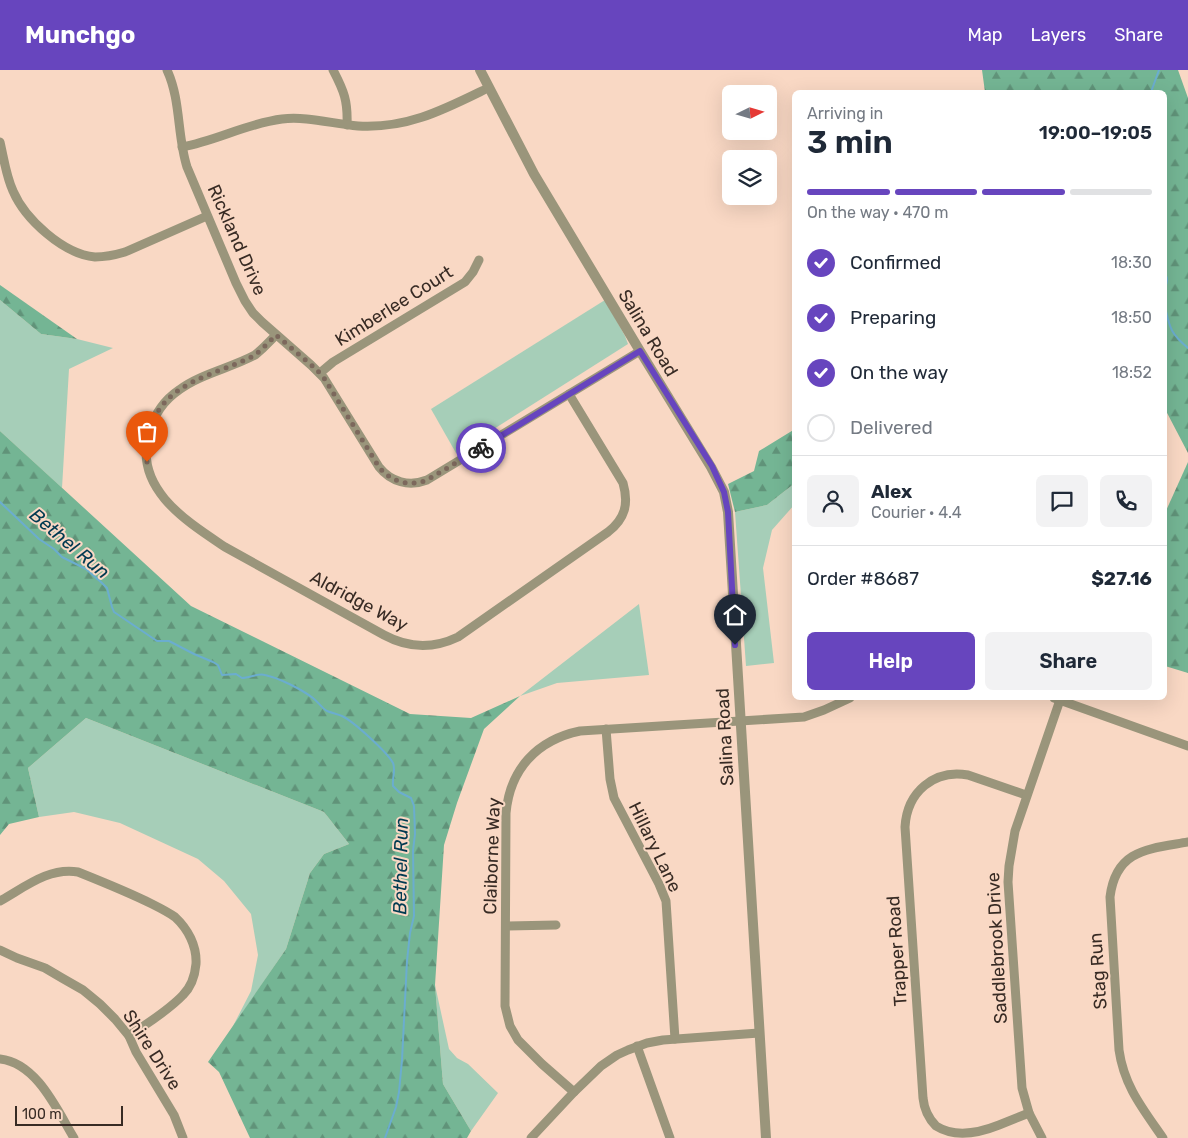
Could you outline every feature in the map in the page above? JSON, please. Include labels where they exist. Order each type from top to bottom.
[{"type":"street","name":"Rickland Drive","points":[[167,70],[174,87],[182,147],[188,171],[245,301],[257,318],[320,373],[379,467],[393,479],[410,484],[427,480],[640,351]]},
{"type":"street","points":[[333,70],[346,98],[347,125]]},
{"type":"street","name":"Salina Road","points":[[480,70],[534,174],[640,351],[712,466],[724,492],[728,512],[766,1138]]},
{"type":"street","points":[[182,147],[277,120],[302,119],[363,126],[384,125],[418,119],[450,107],[488,88]]},
{"type":"street","points":[[0,142],[10,184],[20,203],[37,224],[62,245],[74,252],[93,256],[106,256],[125,252],[207,216]]},
{"type":"street","name":"Kimberlee Court","points":[[320,373],[329,365],[465,282],[479,260]]},
{"type":"street","name":"Aldridge Way","points":[[276,335],[255,355],[187,384],[174,393],[164,404],[153,421],[146,444],[147,462],[153,482],[173,508],[225,547],[384,635],[409,645],[435,645],[458,637],[608,532],[622,518],[626,499],[623,483],[569,394]]},
{"type":"street","name":"Claiborne Way","points":[[574,1092],[514,1035],[507,1017],[505,1001],[506,812],[509,791],[518,771],[532,755],[546,744],[580,731],[804,717],[824,710],[842,700]]},
{"type":"street","name":"Saddlebrook Drive","points":[[1042,1138],[1029,1113],[1021,1079],[1008,882],[1015,831],[1057,700]]},
{"type":"street","points":[[1060,700],[1188,746]]},
{"type":"street","name":"Hillary Lane","points":[[606,729],[610,779],[614,798],[666,901],[675,1039]]},
{"type":"street","name":"Trapper Road","points":[[1026,795],[968,775],[947,775],[932,780],[919,791],[909,807],[905,827],[923,1098],[928,1114],[944,1132],[964,1136],[977,1134],[1029,1113]]},
{"type":"street","name":"Stag Run","points":[[1163,1138],[1133,1093],[1122,1067],[1119,1050],[1110,897],[1113,879],[1132,856],[1145,850],[1188,842]]},
{"type":"street","points":[[0,901],[45,876],[57,872],[72,871],[141,898],[174,917],[183,926],[195,948],[195,972],[191,984],[173,1004],[129,1036]]},
{"type":"street","points":[[506,926],[556,925]]},
{"type":"street","name":"Shire Drive","points":[[0,950],[45,968],[83,990],[115,1019],[129,1036],[136,1052],[174,1115],[183,1138]]},
{"type":"street","points":[[531,1138],[601,1066],[628,1050],[655,1041],[759,1033]]},
{"type":"street","points":[[637,1046],[670,1138]]},
{"type":"street","points":[[0,1059],[28,1072],[40,1084],[50,1097],[74,1138]]},
{"type":"green space","points":[[982,70],[1178,70],[1188,98],[1188,453],[1167,413],[1167,90],[985,90]]},
{"type":"green space","points":[[0,285],[77,339],[41,334],[0,300]]},
{"type":"green space","points":[[0,300],[41,334],[77,339],[113,348],[69,369],[62,488],[0,431]]},
{"type":"green space","points":[[605,300],[628,344],[456,453],[431,409]]},
{"type":"green space","points":[[0,431],[191,606],[410,714],[471,718],[520,696],[484,729],[444,845],[435,985],[443,1084],[471,1131],[467,1138],[250,1138],[219,1072],[208,1062],[286,949],[310,873],[324,854],[349,844],[324,812],[86,718],[28,768],[39,817],[9,824],[0,835]]},
{"type":"green space","points":[[792,431],[792,485],[767,505],[735,512],[728,484],[754,471],[759,451]]},
{"type":"green space","points":[[1188,462],[1188,673],[1167,667],[1167,509]]},
{"type":"green space","points":[[792,485],[792,507],[772,530],[763,568],[774,663],[746,666],[735,512],[767,505]]},
{"type":"green space","points":[[639,604],[649,675],[557,683],[520,696]]},
{"type":"green space","points":[[86,718],[324,812],[349,844],[324,854],[310,873],[286,949],[232,1028],[251,991],[258,955],[251,914],[224,881],[198,859],[120,823],[74,812],[39,817],[28,768]]},
{"type":"green space","points":[[435,985],[449,1049],[457,1058],[468,1064],[498,1093],[471,1131],[443,1084]]},
{"type":"waterway","points":[[1152,90],[1159,70]]},
{"type":"waterway","points":[[1167,316],[1172,330],[1188,348]]},
{"type":"waterway","name":"Bethel Run","points":[[0,502],[39,539],[62,557],[86,569],[102,583],[107,588],[114,612],[157,641],[169,641],[213,662],[218,665],[222,675],[236,674],[242,678],[265,675],[296,688],[313,698],[327,711],[342,716],[354,724],[390,758],[394,768],[393,786],[399,792],[411,798],[414,806],[414,916],[407,961],[399,1092],[385,1138]]},
{"type":"way so far","points":[[147,462],[146,444],[151,426],[158,412],[170,397],[187,384],[255,355],[276,335],[324,378],[379,467],[393,479],[410,484],[419,483],[481,448]]},
{"type":"route","points":[[481,448],[640,351],[712,466],[724,492],[728,512],[735,645]]}]
